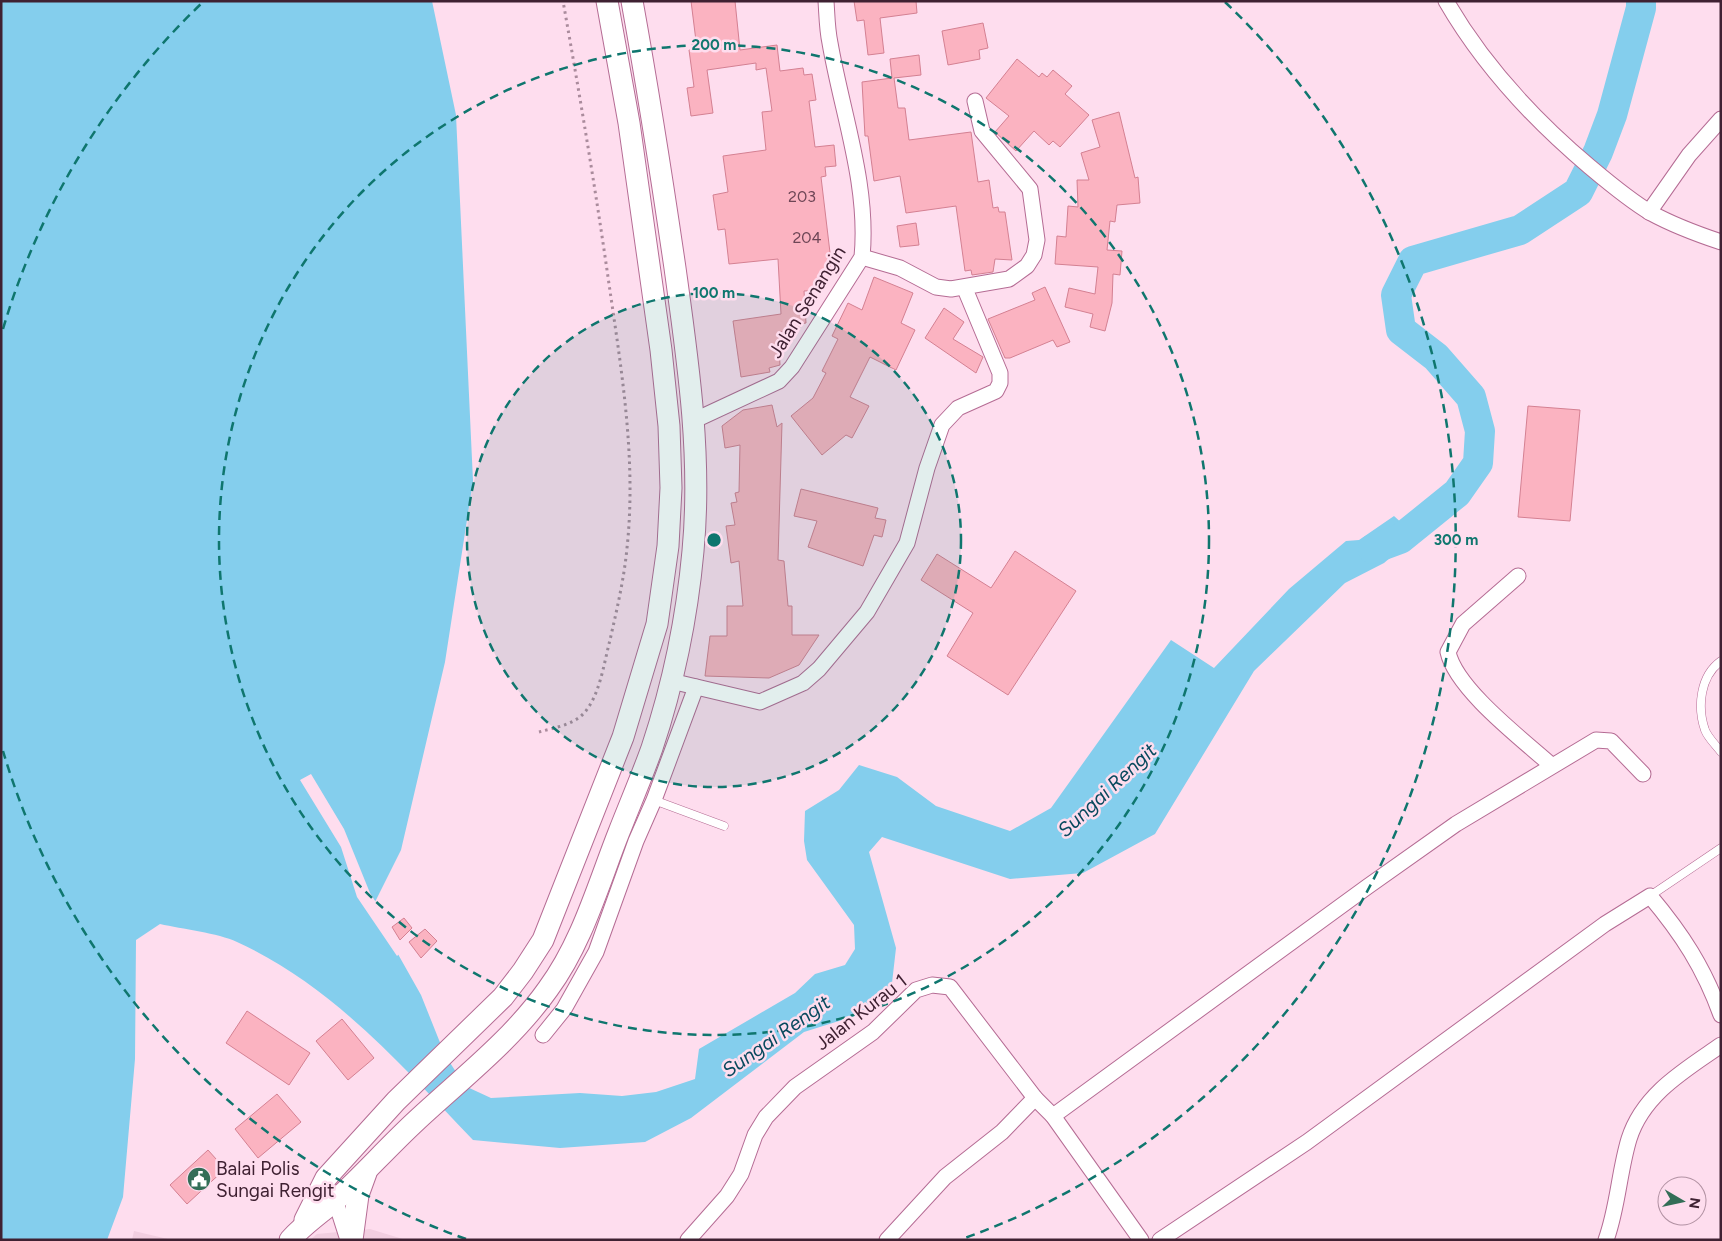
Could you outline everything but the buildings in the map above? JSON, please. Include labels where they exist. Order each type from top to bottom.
[{"type":"main road","points":[[296,1233],[326,1178],[396,1102],[470,1032],[523,971],[543,940],[623,737],[656,624],[668,546],[671,488],[669,426],[662,359],[629,123],[607,1]]},
{"type":"main road","points":[[296,1233],[336,1200],[414,1123],[492,1053],[548,989],[570,954],[644,796],[652,747],[670,681],[684,612],[693,552],[696,491],[693,421],[686,347],[655,134],[632,1]]},
{"type":"main road","points":[[352,1240],[358,1195],[367,1168]]},
{"type":"street","name":"Jalan Senangin","points":[[693,421],[779,381],[792,367],[862,257],[864,236],[857,175],[830,42],[826,1]]},
{"type":"street","points":[[1446,1],[1465,34],[1501,82],[1570,150],[1612,186],[1650,212],[1680,228],[1721,242]]},
{"type":"street","points":[[862,257],[900,268],[936,287],[965,288],[1009,279],[1019,274],[1034,255],[1036,240],[1030,189],[982,132],[975,101]]},
{"type":"street","points":[[1650,212],[1689,154],[1721,119]]},
{"type":"street","points":[[670,681],[760,702],[789,690],[819,669],[867,612],[906,543],[927,468],[942,425],[958,408],[996,391],[1000,383],[1000,373],[965,288]]},
{"type":"street","points":[[1518,576],[1463,624],[1448,652],[1451,664],[1473,693],[1551,766]]},
{"type":"street","points":[[543,1035],[564,1009],[596,952],[636,841],[644,796],[696,687]]},
{"type":"street","points":[[1053,1116],[1456,824],[1551,766],[1596,740],[1605,739],[1612,741],[1643,774]]},
{"type":"street","points":[[1160,1240],[1307,1142],[1605,924],[1650,896],[1681,933],[1710,983],[1721,1015]]},
{"type":"street","name":"Jalan Kurau 1","points":[[688,1240],[727,1196],[741,1174],[755,1135],[766,1116],[795,1087],[873,1032],[916,990],[932,985],[950,987],[1035,1098],[1053,1116],[1141,1240]]},
{"type":"street","points":[[1606,1240],[1629,1138],[1640,1113],[1668,1081],[1721,1044]]},
{"type":"street","points":[[887,1240],[945,1177],[1002,1132],[1035,1098]]},
{"type":"street","points":[[326,1178],[336,1200],[348,1240]]},
{"type":"lane","points":[[1721,661],[1708,674],[1702,689],[1701,712],[1706,731],[1721,752]]},
{"type":"lane","points":[[644,796],[724,826]]},
{"type":"lane","points":[[1650,896],[1721,848]]},
{"type":"path","points":[[539,732],[573,721],[583,714],[591,704],[603,666],[619,602],[627,548],[629,501],[629,446],[624,384],[589,145],[564,1]]},
{"type":"shaded area","points":[[370,1229],[406,1240],[310,1240],[317,1234]]},
{"type":"shaded area","points":[[134,1231],[172,1240],[132,1240]]},
{"type":"water","points":[[1,1],[432,1],[456,115],[473,481],[445,662],[401,850],[372,908],[421,995],[445,1055],[465,1086],[491,1098],[580,1093],[622,1096],[656,1092],[695,1079],[699,1049],[795,993],[815,974],[845,965],[855,949],[854,925],[807,860],[804,841],[805,811],[839,790],[859,765],[897,777],[936,806],[1010,831],[1051,808],[1171,640],[1214,668],[1289,589],[1346,541],[1359,540],[1394,516],[1416,536],[1384,563],[1345,583],[1254,671],[1155,834],[1083,873],[1010,879],[882,837],[869,852],[896,948],[892,983],[858,1015],[804,1032],[691,1118],[645,1142],[560,1148],[473,1140],[392,1056],[335,1004],[304,981],[272,960],[237,942],[210,934],[160,924],[136,940],[135,1059],[123,1197],[107,1240],[1,1240]]},
{"type":"pier","points":[[311,774],[344,829],[370,893],[377,904],[375,908],[400,953],[397,956],[357,897],[341,847],[300,780]]},
{"type":"waterway","name":"Sungai Rengit","points":[[1373,549],[1400,539],[1457,493],[1478,463],[1480,431],[1471,397],[1436,357],[1401,330],[1396,295],[1413,261],[1520,230],[1578,192],[1598,152],[1612,115],[1641,8],[1641,1]]},
{"type":"place","name":"Balai Polis Sungai Rengit","points":[[199,1179]]}]
